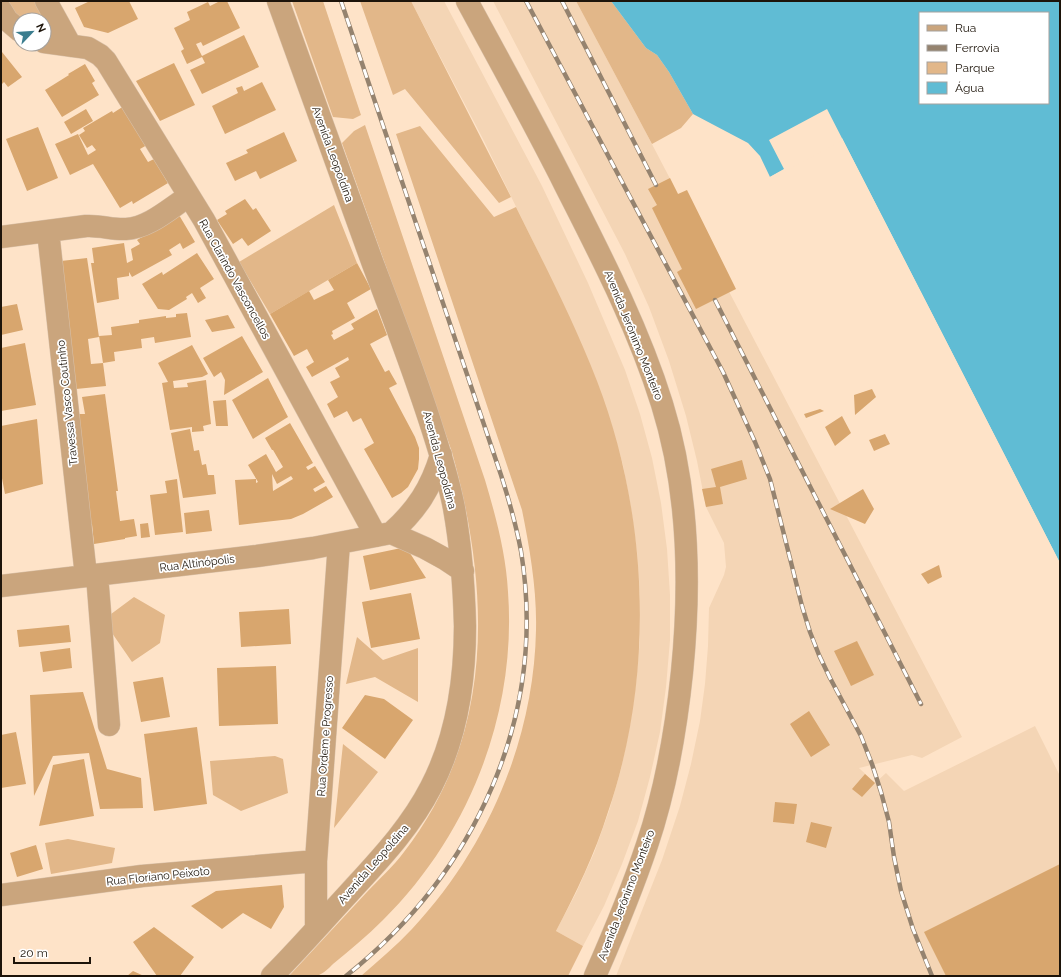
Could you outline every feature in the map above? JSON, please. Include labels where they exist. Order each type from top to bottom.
[{"type":"street","points":[[46,1],[71,46]]},
{"type":"street","name":"Avenida Leopoldina","points":[[272,976],[393,844],[414,817],[431,788],[443,761],[452,734],[463,680],[465,654],[464,587],[460,547],[454,507],[441,455],[423,399],[278,1]]},
{"type":"street","name":"Avenida Jerônimo Monteiro","points":[[467,1],[559,172],[614,284],[642,350],[662,405],[674,450],[682,497],[686,544],[687,590],[685,644],[680,697],[671,750],[661,797],[648,843],[631,889],[595,976]]},
{"type":"street","points":[[1,10],[7,20],[12,24]]},
{"type":"street","name":"Rua Clarindo Vasconcellos","points":[[52,43],[88,48],[106,61],[208,227],[383,535]]},
{"type":"street","points":[[1,236],[86,226],[100,226],[118,230],[135,228],[151,221],[189,196]]},
{"type":"street","name":"Travessa Vasco Coutinho","points":[[48,231],[92,576],[109,725]]},
{"type":"street","points":[[383,535],[406,519],[419,503],[436,472],[441,455]]},
{"type":"street","points":[[383,535],[425,548],[462,572]]},
{"type":"street","name":"Rua Altinópolis","points":[[1,586],[257,556],[383,535]]},
{"type":"street","name":"Rua Ordem e Progresso","points":[[316,928],[316,861],[339,543]]},
{"type":"street","name":"Rua Floriano Peixoto","points":[[1,895],[142,876],[316,861]]},
{"type":"shaded area","points":[[411,1],[444,1],[542,186],[588,283],[625,370],[640,414],[652,458],[661,503],[667,549],[670,595],[670,640],[660,732],[638,821],[604,906],[583,946],[556,931],[576,893],[594,853],[609,811],[621,769],[630,726],[640,639],[640,595],[637,552],[631,508],[623,465],[611,423],[542,260],[483,139]]},
{"type":"shaded area","points":[[493,1],[576,1],[962,737],[922,758],[912,755],[859,768],[875,783],[886,773],[904,791],[1035,726],[1060,776],[1060,976],[616,976],[662,860],[680,806],[691,764],[700,721],[705,684],[709,608],[724,575],[726,567],[724,543],[706,507],[686,416],[669,361],[649,307],[625,254]]},
{"type":"green space","points":[[5,1],[36,1],[43,12],[14,12]]},
{"type":"green space","points":[[292,1],[323,1],[361,115],[353,119],[333,117]]},
{"type":"green space","points":[[360,1],[411,1],[511,197],[499,203],[405,89],[393,95]]},
{"type":"green space","points":[[576,1],[611,1],[646,48],[657,55],[669,72],[693,114],[681,128],[652,144]]},
{"type":"green space","points":[[365,125],[485,480],[497,522],[507,578],[509,637],[504,682],[495,727],[481,770],[463,811],[440,850],[413,886],[383,920],[326,970],[316,976],[289,976],[395,863],[404,852],[434,806],[456,759],[470,710],[477,659],[478,608],[473,556],[465,504],[452,452],[342,143],[354,131]]},
{"type":"green space","points":[[420,126],[494,217],[516,207],[569,315],[597,381],[614,433],[627,486],[636,541],[640,596],[639,651],[633,706],[623,760],[603,828],[585,873],[556,931],[583,946],[568,976],[361,976],[412,929],[439,898],[463,864],[484,828],[501,791],[516,752],[526,712],[533,671],[536,630],[534,585],[522,510],[396,134]]},
{"type":"green space","points":[[334,205],[357,263],[270,314],[239,262]]},
{"type":"green space","points":[[134,597],[165,615],[160,643],[132,662],[103,620]]},
{"type":"green space","points":[[357,637],[383,660],[418,648],[418,702],[375,677],[346,684]]},
{"type":"green space","points":[[343,744],[378,772],[334,828]]},
{"type":"green space","points":[[275,756],[283,759],[288,793],[241,811],[213,795],[210,761]]},
{"type":"green space","points":[[68,839],[115,848],[112,863],[51,874],[45,843]]},
{"type":"water","points":[[611,1],[1060,1],[1060,563],[842,138],[770,177],[760,156],[748,143],[693,114],[669,72],[657,55],[646,48]]},
{"type":"pier","points":[[827,109],[1060,565],[1058,564],[841,141],[771,179],[768,178],[784,169],[769,140]]},
{"type":"building","points":[[90,1],[129,1],[138,19],[108,33],[84,27],[75,8]]},
{"type":"building","points":[[220,1],[227,1],[240,28],[203,46],[201,42],[196,44],[202,56],[244,35],[259,67],[202,94],[190,70],[205,63],[202,57],[187,64],[181,51],[184,49],[174,28],[190,20],[187,12],[208,2],[210,6]]},
{"type":"building","points":[[2,52],[22,77],[8,87],[4,82],[1,85]]},
{"type":"building","points":[[174,63],[195,105],[160,121],[136,81]]},
{"type":"building","points":[[85,64],[95,81],[92,83],[99,95],[62,117],[45,90]]},
{"type":"building","points":[[262,82],[276,110],[225,134],[212,106],[238,93],[236,88],[242,86],[244,91]]},
{"type":"building","points":[[124,106],[147,145],[140,149],[148,162],[154,159],[168,183],[133,204],[132,201],[120,208],[93,164],[70,175],[55,144],[78,134],[88,155],[96,150],[92,145],[87,148],[79,135],[85,131],[83,128],[112,111],[113,113]]},
{"type":"building","points":[[86,109],[93,121],[71,134],[64,122]]},
{"type":"building","points":[[38,127],[58,178],[27,191],[6,139]]},
{"type":"building","points":[[284,132],[297,161],[260,179],[256,171],[235,181],[226,163],[248,153],[246,150]]},
{"type":"building","points":[[670,178],[678,194],[687,190],[736,289],[696,309],[677,272],[682,269],[652,208],[657,205],[648,189]]},
{"type":"building","points":[[245,199],[253,210],[256,208],[271,231],[248,246],[242,238],[233,244],[217,220],[227,214],[225,211]]},
{"type":"building","points":[[179,215],[195,242],[183,249],[180,243],[169,250],[172,255],[132,277],[129,272],[129,276],[117,278],[119,299],[97,303],[91,263],[94,263],[92,248],[124,243],[127,263],[133,260],[131,249],[140,244],[137,240]]},
{"type":"building","points":[[197,253],[214,279],[200,288],[206,298],[198,303],[192,293],[186,297],[187,299],[169,310],[158,309],[142,284],[162,272],[163,275]]},
{"type":"building","points":[[87,258],[99,337],[88,339],[91,364],[103,363],[106,386],[76,389],[61,261]]},
{"type":"building","points":[[357,263],[371,289],[347,303],[355,318],[332,331],[333,334],[331,335],[334,340],[354,329],[351,324],[377,309],[387,335],[370,344],[385,372],[389,370],[397,384],[389,388],[415,437],[419,448],[418,469],[408,487],[392,498],[364,449],[374,443],[361,418],[353,422],[347,411],[334,418],[327,404],[338,397],[330,382],[340,377],[335,368],[349,360],[348,357],[312,377],[306,367],[314,362],[307,349],[294,356],[270,314],[309,291],[314,300],[334,290],[328,280]]},
{"type":"building","points":[[17,304],[23,330],[1,335],[1,307]]},
{"type":"building","points":[[187,313],[191,337],[155,343],[154,337],[141,339],[142,348],[114,352],[115,361],[103,363],[99,336],[112,335],[111,327],[139,323],[139,320],[166,316],[166,318],[176,317],[176,314]]},
{"type":"building","points":[[228,315],[235,328],[212,332],[205,320]]},
{"type":"building","points":[[242,336],[263,372],[224,395],[225,380],[221,372],[214,377],[203,358]]},
{"type":"building","points":[[25,343],[36,405],[1,411],[1,348]]},
{"type":"building","points":[[192,345],[208,374],[202,377],[173,381],[174,388],[188,387],[187,383],[206,380],[211,424],[203,426],[204,431],[192,432],[192,427],[170,430],[162,383],[168,382],[158,363]]},
{"type":"building","points":[[268,378],[288,417],[253,439],[232,400]]},
{"type":"building","points":[[872,389],[876,397],[855,415],[854,395]]},
{"type":"building","points":[[105,394],[118,491],[116,491],[120,521],[134,519],[137,536],[94,544],[92,524],[88,525],[75,414],[85,414],[82,397]]},
{"type":"building","points":[[226,400],[228,426],[216,426],[213,401]]},
{"type":"building","points":[[820,409],[824,411],[806,418],[804,414]]},
{"type":"building","points":[[842,416],[851,433],[835,446],[825,427]]},
{"type":"building","points":[[37,419],[43,484],[5,494],[1,473],[1,426]]},
{"type":"building","points":[[290,423],[313,463],[306,467],[308,470],[315,466],[325,482],[313,489],[315,492],[326,486],[333,497],[291,519],[239,525],[235,480],[256,479],[256,483],[258,482],[248,465],[266,454],[276,472],[283,467],[265,438]],"holes":[[[272,474],[277,484],[291,476],[293,479],[273,491]]]},
{"type":"building","points":[[190,429],[194,451],[199,450],[202,465],[206,464],[208,475],[214,475],[216,494],[183,498],[171,433]]},
{"type":"building","points":[[885,434],[890,444],[874,451],[869,440]]},
{"type":"building","points":[[742,460],[747,479],[720,487],[723,504],[706,507],[702,489],[716,487],[711,469]]},
{"type":"building","points":[[177,479],[183,532],[155,535],[150,495],[167,493],[165,481]]},
{"type":"building","points":[[863,489],[874,509],[865,524],[830,509]]},
{"type":"building","points":[[209,510],[212,531],[186,534],[184,513]]},
{"type":"building","points":[[148,523],[150,537],[141,538],[140,524]]},
{"type":"building","points":[[406,547],[426,578],[370,590],[363,556]]},
{"type":"building","points":[[939,565],[942,577],[928,584],[921,574]]},
{"type":"building","points":[[411,593],[420,639],[371,648],[362,602]]},
{"type":"building","points":[[289,609],[291,644],[241,647],[239,612]]},
{"type":"building","points":[[69,625],[71,642],[19,647],[17,630]]},
{"type":"building","points":[[857,641],[874,675],[851,686],[834,651]]},
{"type":"building","points":[[70,648],[72,668],[43,672],[40,652]]},
{"type":"building","points":[[276,666],[278,724],[219,726],[217,668]]},
{"type":"building","points":[[163,677],[170,717],[141,722],[133,682]]},
{"type":"building","points":[[83,692],[107,769],[141,778],[143,808],[100,809],[89,753],[53,756],[34,796],[30,695]]},
{"type":"building","points":[[365,695],[384,699],[413,720],[385,759],[342,728]]},
{"type":"building","points":[[809,711],[830,745],[811,757],[790,724]]},
{"type":"building","points":[[197,727],[207,804],[154,811],[144,734]]},
{"type":"building","points":[[16,732],[26,784],[1,788],[1,735]]},
{"type":"building","points":[[84,759],[94,816],[39,826],[53,765]]},
{"type":"building","points":[[865,774],[875,783],[862,797],[852,789]]},
{"type":"building","points":[[775,802],[797,804],[794,824],[773,822]]},
{"type":"building","points":[[811,822],[832,827],[826,848],[806,842]]},
{"type":"building","points":[[36,845],[43,869],[17,877],[10,853]]},
{"type":"building","points":[[1060,864],[1060,976],[946,976],[924,932]]},
{"type":"building","points":[[282,885],[284,907],[271,929],[243,913],[222,929],[191,906],[216,891]]},
{"type":"building","points":[[154,927],[194,957],[180,976],[157,976],[133,942]]},
{"type":"building","points":[[133,971],[144,976],[127,976]]},
{"type":"railway","points":[[341,1],[504,484],[515,522],[521,551],[527,613],[523,673],[512,731],[492,787],[465,840],[432,889],[392,935],[346,976]]},
{"type":"railway","points":[[526,1],[723,372],[755,442],[770,479],[810,632],[830,678],[861,736],[872,764],[889,822],[901,891],[913,929],[932,976]]},
{"type":"railway","points":[[562,1],[656,185]]},
{"type":"railway","points":[[715,300],[921,704]]}]
